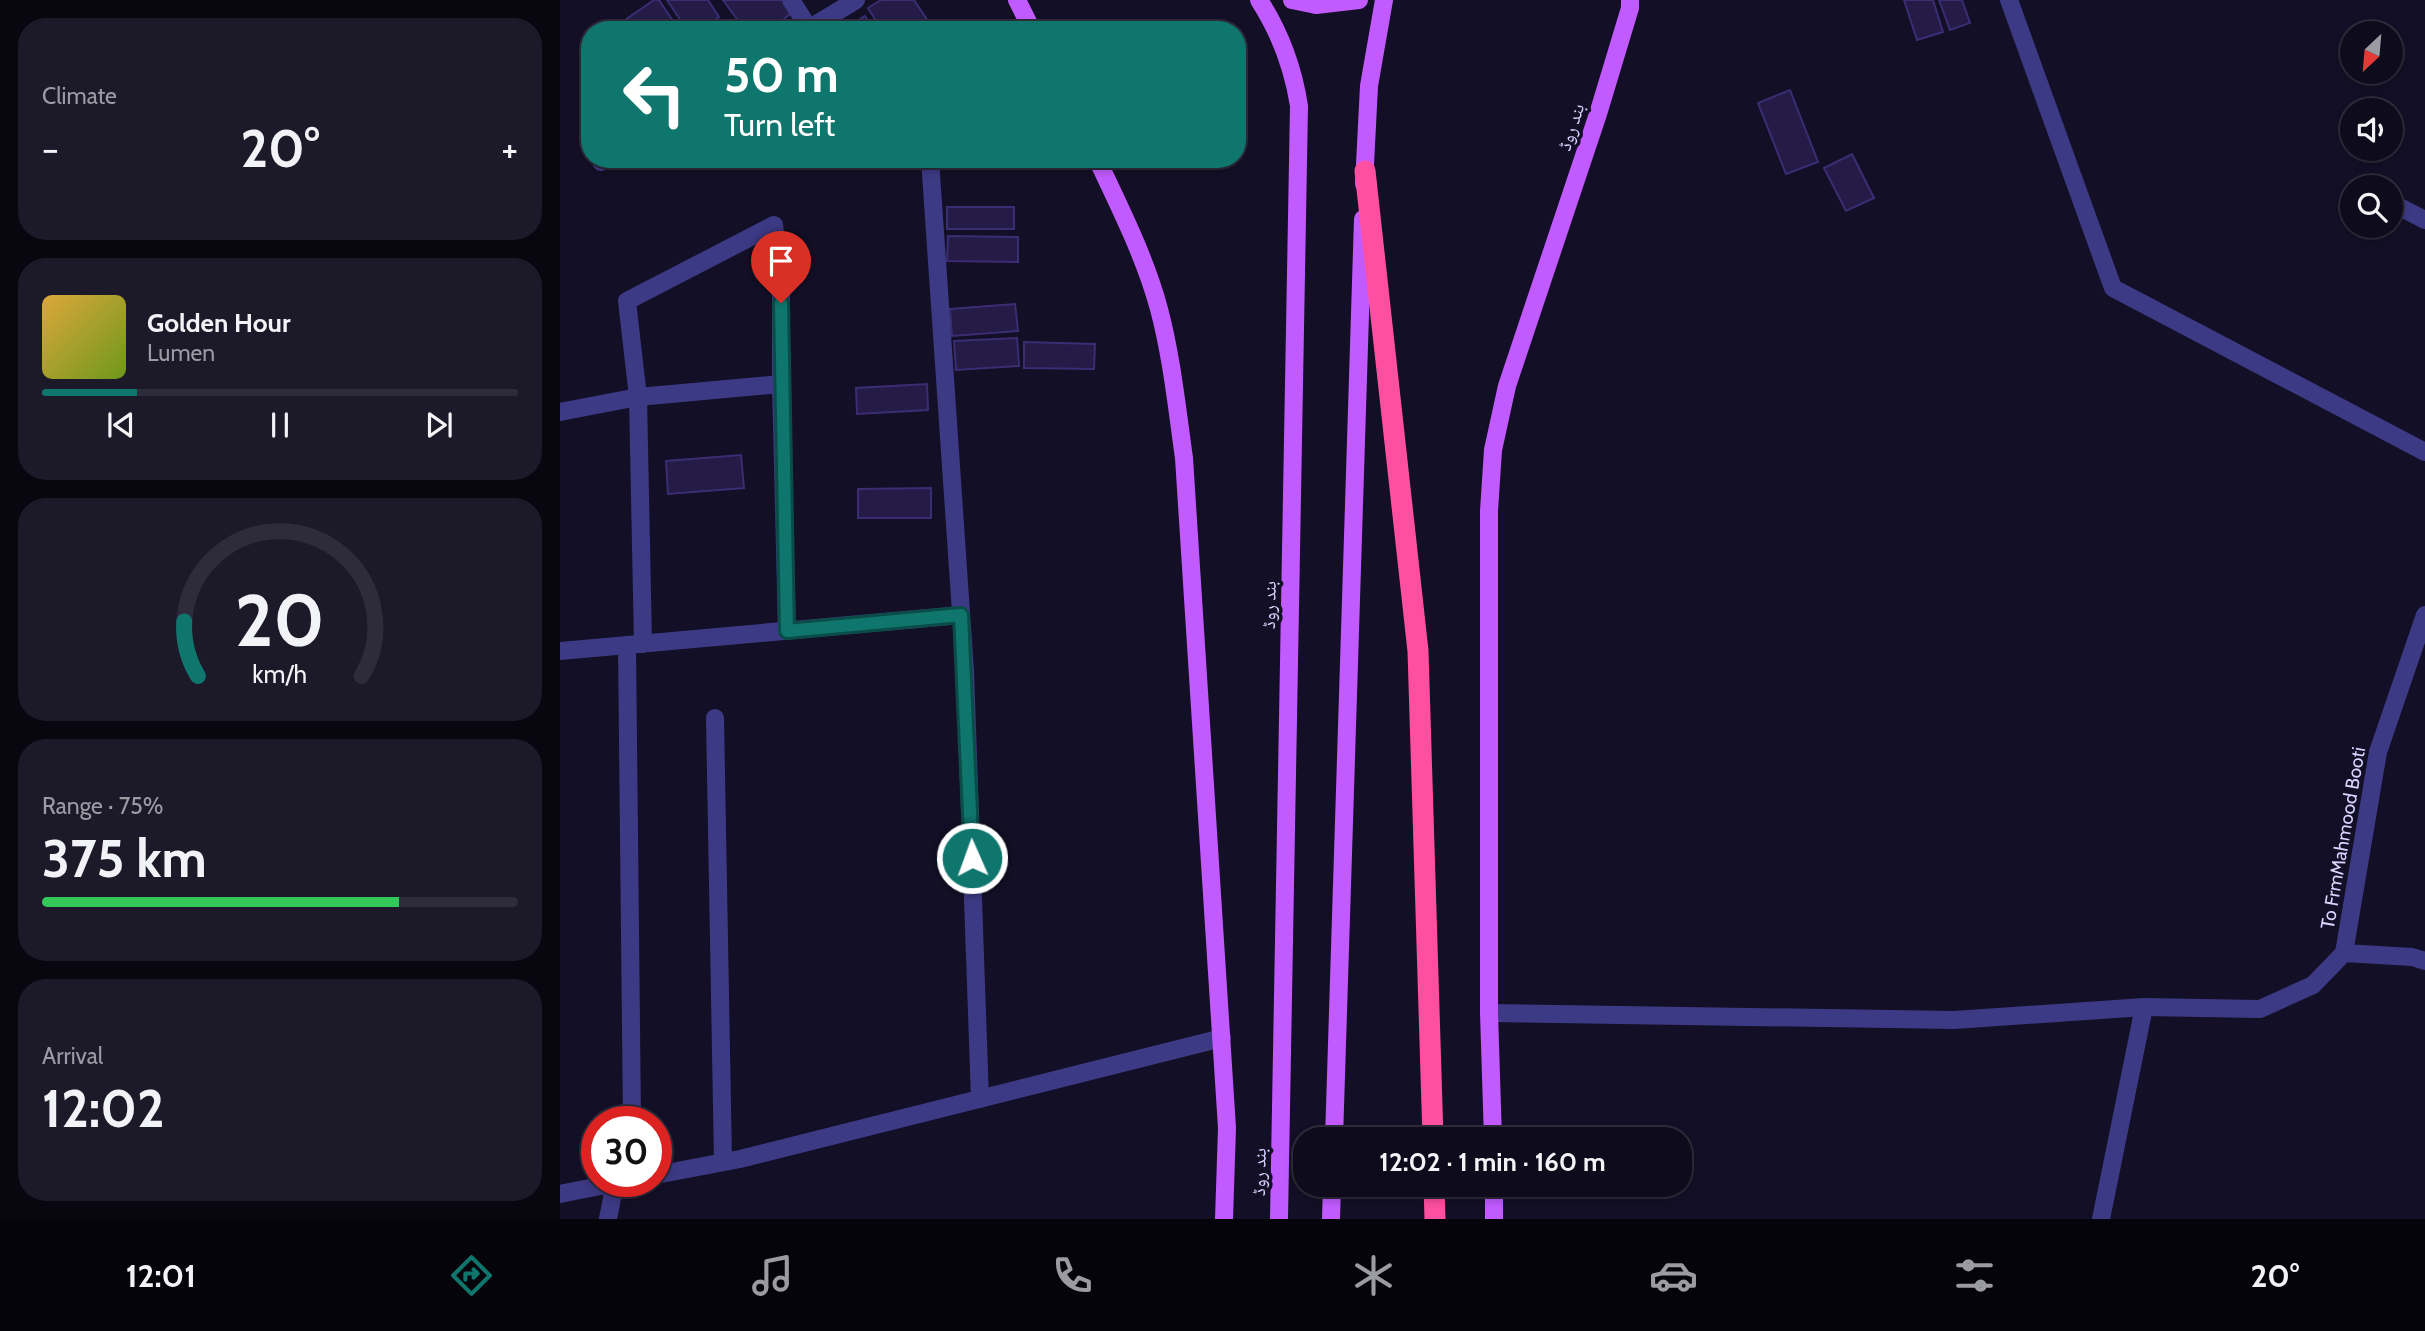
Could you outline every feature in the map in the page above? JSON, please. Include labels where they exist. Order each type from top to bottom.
[{"type":"highway","points":[[1365,170],[1418,651],[1433,1127]]},
{"type":"highway","points":[[1434,1197],[1435,1219]]},
{"type":"main road","points":[[1017,0],[1028,21]]},
{"type":"main road","name":"بند روڈ","points":[[1259,0],[1276,27],[1290,60],[1299,106],[1279,1219]]},
{"type":"main road","points":[[1292,0],[1316,5],[1352,3],[1359,0]]},
{"type":"main road","points":[[1334,1127],[1353,467],[1365,170],[1369,86],[1384,0]]},
{"type":"main road","name":"بند روڈ","points":[[1493,1127],[1489,1013],[1489,511],[1493,450],[1507,386],[1598,114],[1630,8],[1630,0]]},
{"type":"main road","name":"بند روڈ","points":[[1101,168],[1137,243],[1159,308],[1171,364],[1184,458],[1227,1128],[1224,1219]]},
{"type":"main road","points":[[1331,1219],[1332,1197]]},
{"type":"main road","points":[[1494,1197],[1494,1219]]},
{"type":"street","points":[[791,0],[804,21]]},
{"type":"street","points":[[822,21],[856,0]]},
{"type":"street","points":[[2009,0],[2113,288],[2425,452]]},
{"type":"street","points":[[931,168],[965,671],[980,1099]]},
{"type":"street","points":[[2403,209],[2425,220]]},
{"type":"street","points":[[632,1106],[638,397],[627,300],[774,225],[781,276],[787,631]]},
{"type":"street","points":[[560,412],[638,397],[781,384]]},
{"type":"street","points":[[560,651],[961,615]]},
{"type":"street","name":"To FrmMahmood Booti","points":[[2425,615],[2378,752],[2344,953],[2412,957],[2425,961]]},
{"type":"street","points":[[715,718],[723,1162]]},
{"type":"street","points":[[1489,1013],[1954,1020],[2144,1007],[2260,1009],[2313,985],[2344,953]]},
{"type":"street","points":[[2101,1219],[2144,1007]]},
{"type":"street","points":[[672,1172],[723,1162],[1222,1038]]},
{"type":"street","points":[[560,1194],[581,1190]]},
{"type":"street","points":[[608,1219],[615,1197]]},
{"type":"building","points":[[654,0],[659,0],[673,21],[626,21]]},
{"type":"building","points":[[667,0],[708,0],[719,17],[713,21],[681,21]]},
{"type":"building","points":[[723,0],[785,0],[793,12],[781,21],[738,21]]},
{"type":"building","points":[[881,0],[914,0],[928,21],[876,21],[868,8]]},
{"type":"building","points":[[1904,0],[1933,0],[1943,32],[1917,40]]},
{"type":"building","points":[[1939,0],[1962,0],[1970,23],[1950,30]]},
{"type":"building","points":[[1790,90],[1818,162],[1786,174],[1758,103]]},
{"type":"building","points":[[1852,154],[1874,198],[1846,211],[1824,168]]},
{"type":"building","points":[[947,207],[1014,207],[1014,229],[947,229]]},
{"type":"building","points":[[948,236],[1018,237],[1018,262],[947,261]]},
{"type":"building","points":[[1015,304],[1018,331],[952,336],[950,309]]},
{"type":"building","points":[[1017,338],[1019,366],[956,370],[954,341]]},
{"type":"building","points":[[1024,342],[1095,344],[1094,369],[1024,368]]},
{"type":"building","points":[[927,384],[928,410],[857,414],[856,388]]},
{"type":"building","points":[[741,455],[744,488],[668,494],[666,461]]},
{"type":"building","points":[[931,488],[931,518],[858,518],[858,489]]},
{"type":"route","points":[[781,303],[787,631],[961,615],[972,858]]}]
